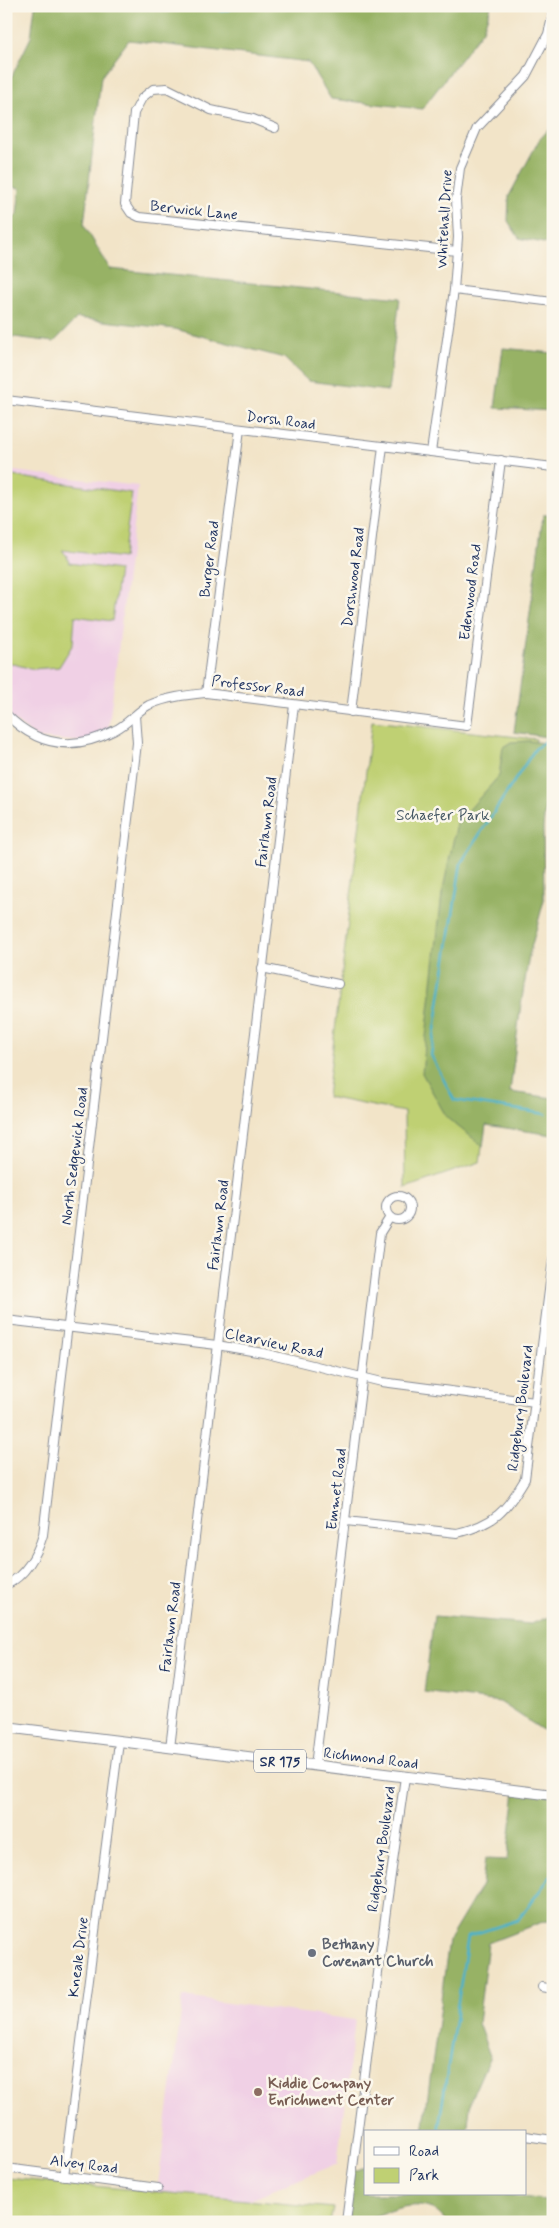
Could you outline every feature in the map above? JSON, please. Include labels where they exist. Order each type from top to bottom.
[{"type":"main road","name":"Richmond Road","points":[[6,1728],[553,1795]]},
{"type":"street","name":"Whitehall Drive","points":[[432,452],[454,290],[457,251],[456,200],[460,168],[477,128],[526,76],[548,34],[553,14]]},
{"type":"street","name":"Berwick Lane","points":[[276,128],[253,119],[211,110],[167,88],[153,89],[142,98],[134,113],[125,204],[139,218],[457,251]]},
{"type":"street","points":[[454,290],[553,302]]},
{"type":"street","name":"Dorsh Road","points":[[6,400],[553,467]]},
{"type":"street","name":"Burger Road","points":[[206,693],[240,429]]},
{"type":"street","name":"Dorshwood Road","points":[[351,712],[383,446]]},
{"type":"street","name":"Edenwood Road","points":[[467,726],[501,460]]},
{"type":"street","name":"Professor Road","points":[[6,714],[36,738],[59,743],[85,742],[116,730],[147,706],[167,698],[206,693],[467,726]]},
{"type":"street","name":"Fairlawn Road","points":[[170,1748],[294,705]]},
{"type":"street","name":"North Sedgewick Road","points":[[6,1585],[14,1581],[29,1565],[39,1548],[43,1536],[137,742],[135,716]]},
{"type":"street","points":[[262,968],[338,984]]},
{"type":"street","name":"Emmet Road","points":[[315,1766],[380,1233],[390,1217]]},
{"type":"street","name":"Ridgebury Boulevard","points":[[346,1521],[457,1533],[472,1529],[493,1519],[509,1505],[525,1479],[553,1259]]},
{"type":"street","name":"Clearview Road","points":[[6,1320],[263,1353],[382,1382],[535,1402]]},
{"type":"street","name":"Kneale Drive","points":[[64,2176],[120,1742]]},
{"type":"street","name":"Ridgebury Boulevard","points":[[346,2222],[386,1903],[405,1777]]},
{"type":"street","points":[[542,1987],[553,1989]]},
{"type":"street","points":[[526,2136],[553,2140]]},
{"type":"street","name":"Alvey Road","points":[[6,2168],[158,2188]]},
{"type":"shaded area","points":[[6,470],[138,486],[108,733],[85,742],[37,738],[6,714]]},
{"type":"shaded area","name":"Kiddie Company Enrichment Center","points":[[183,1997],[355,2020],[337,2164],[215,2213],[156,2200]]},
{"type":"green space","points":[[35,6],[491,6],[483,30],[422,109],[331,99],[308,62],[129,40],[101,77],[84,225],[110,269],[400,298],[388,391],[308,381],[284,358],[175,329],[77,318],[54,342],[6,336],[6,228],[17,214],[20,188],[6,186],[6,88],[31,37]]},
{"type":"green space","points":[[553,125],[553,245],[519,238],[508,221],[509,196],[539,140]]},
{"type":"green space","points":[[503,348],[553,353],[553,411],[495,408]]},
{"type":"green space","points":[[6,475],[132,493],[123,558],[62,550],[67,556],[69,563],[119,570],[112,621],[75,616],[73,644],[59,667],[32,669],[6,662]]},
{"type":"green space","points":[[543,515],[553,515],[553,738],[514,732]]},
{"type":"green space","name":"Schaefer Park","points":[[372,721],[536,739],[480,1162],[405,1188],[404,1112],[327,1097]]},
{"type":"green space","points":[[529,741],[552,744],[543,828],[544,900],[529,956],[510,1092],[553,1098],[553,1135],[486,1125],[483,1146],[447,1118],[422,1073],[442,894],[457,823],[499,776],[503,747],[511,742]]},
{"type":"green space","points":[[553,1615],[553,1737],[500,1702],[424,1692],[434,1616],[531,1624]]},
{"type":"green space","points":[[515,1791],[553,1795],[553,1922],[545,1921],[488,1943],[478,2023],[490,2056],[471,2099],[467,2130],[423,2130],[449,1940],[482,1885],[485,1859],[507,1860]]},
{"type":"green space","points":[[364,2167],[364,2196],[515,2196],[553,2201],[553,2222],[447,2222],[432,2209],[410,2206],[357,2221],[346,2222],[353,2171]]},
{"type":"green space","points":[[6,2178],[333,2208],[330,2222],[6,2222]]},
{"type":"waterway","points":[[216,6],[222,11],[242,6]]},
{"type":"waterway","points":[[546,1114],[454,1100],[431,1055],[461,863],[535,749],[553,735]]},
{"type":"waterway","points":[[438,2130],[468,1936],[518,1920],[553,1873]]},
{"type":"place","name":"Bethany Covenant Church","points":[[312,1953]]},
{"type":"place","name":"Kiddie Company Enrichment Center","points":[[258,2092]]}]
